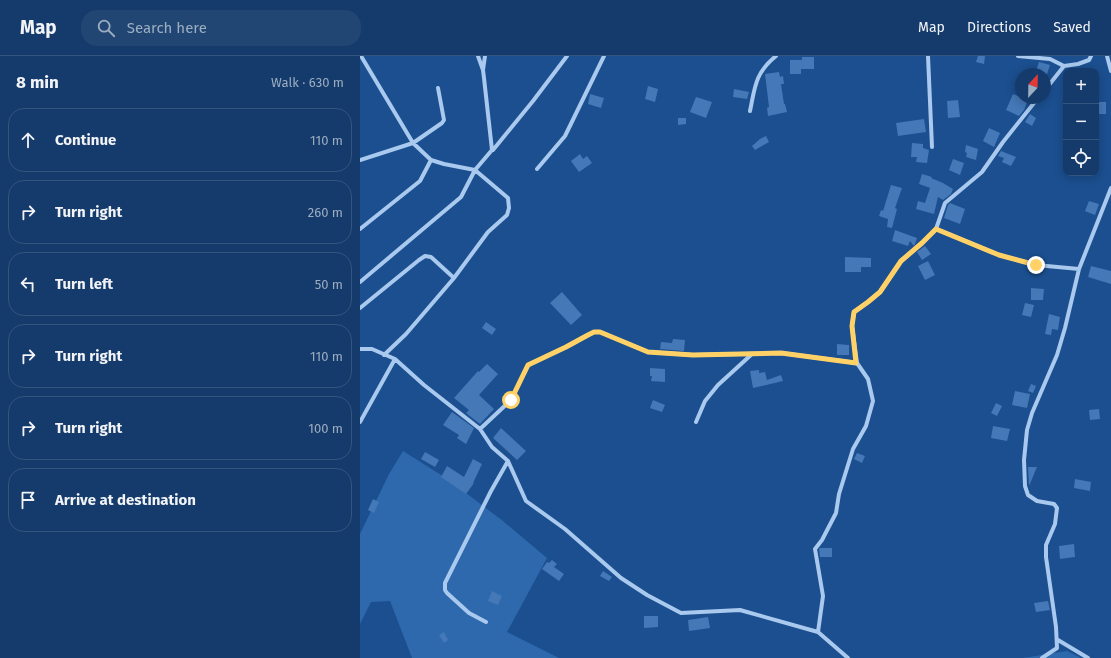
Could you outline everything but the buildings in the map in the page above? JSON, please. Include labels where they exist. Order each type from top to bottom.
[{"type":"street","points":[[361,56],[413,143],[431,160],[475,170],[508,198],[509,208],[507,215],[488,232],[454,278],[406,334],[384,355]]},
{"type":"street","points":[[478,56],[483,70],[492,150]]},
{"type":"street","points":[[483,70],[485,56]]},
{"type":"street","points":[[360,282],[461,197],[475,170],[533,101],[566,56]]},
{"type":"street","points":[[538,169],[565,136],[604,56]]},
{"type":"street","points":[[750,111],[756,80],[769,62],[776,56]]},
{"type":"street","points":[[928,56],[932,147]]},
{"type":"street","points":[[1018,56],[1050,59],[1064,66],[1078,64],[1089,60],[1091,56]]},
{"type":"street","points":[[1107,56],[1111,71]]},
{"type":"street","points":[[1051,82],[1064,66]]},
{"type":"street","points":[[360,160],[413,143],[442,123],[444,120],[438,88]]},
{"type":"street","points":[[818,632],[823,596],[815,549],[822,540],[836,513],[839,494],[852,449],[866,426],[873,401],[868,379],[856,363],[852,326],[854,312],[880,292],[901,261],[936,229],[946,203],[982,172],[1003,142],[1033,104]]},
{"type":"street","points":[[360,229],[420,181],[431,160]]},
{"type":"street","points":[[1042,658],[1057,648],[1058,640],[1046,557],[1046,545],[1054,524],[1057,508],[1054,504],[1037,501],[1028,495],[1025,486],[1024,460],[1027,430],[1032,413],[1057,356],[1080,269],[1111,188]]},
{"type":"street","points":[[936,229],[999,255],[1036,265],[1080,269]]},
{"type":"street","points":[[360,308],[425,256],[431,258],[454,278]]},
{"type":"street","points":[[480,429],[511,400],[528,365],[594,332],[600,332],[648,352],[693,355],[781,353],[856,363]]},
{"type":"street","points":[[360,349],[372,349],[395,360],[424,386],[480,429],[492,447],[508,461],[526,501],[565,529],[621,578],[647,595],[680,613],[740,610],[818,632],[848,658]]},
{"type":"street","points":[[696,422],[705,401],[718,385],[752,353]]},
{"type":"street","points":[[360,422],[395,360]]},
{"type":"street","points":[[486,622],[469,613],[447,593],[445,590],[445,582],[491,491],[508,461]]},
{"type":"street","points":[[1058,640],[1088,658]]},
{"type":"shaded area","points":[[403,451],[449,480],[503,521],[547,558],[507,632],[559,658],[412,658],[390,601],[371,602],[360,624],[360,534],[389,474]]},
{"type":"shaded area","points":[[1067,651],[1081,658],[1023,658]]},
{"type":"route","points":[[511,400],[528,365],[594,332],[600,332],[648,352],[693,355],[781,353],[856,363],[852,326],[854,312],[880,292],[901,261],[936,229],[999,255],[1036,265]]}]
